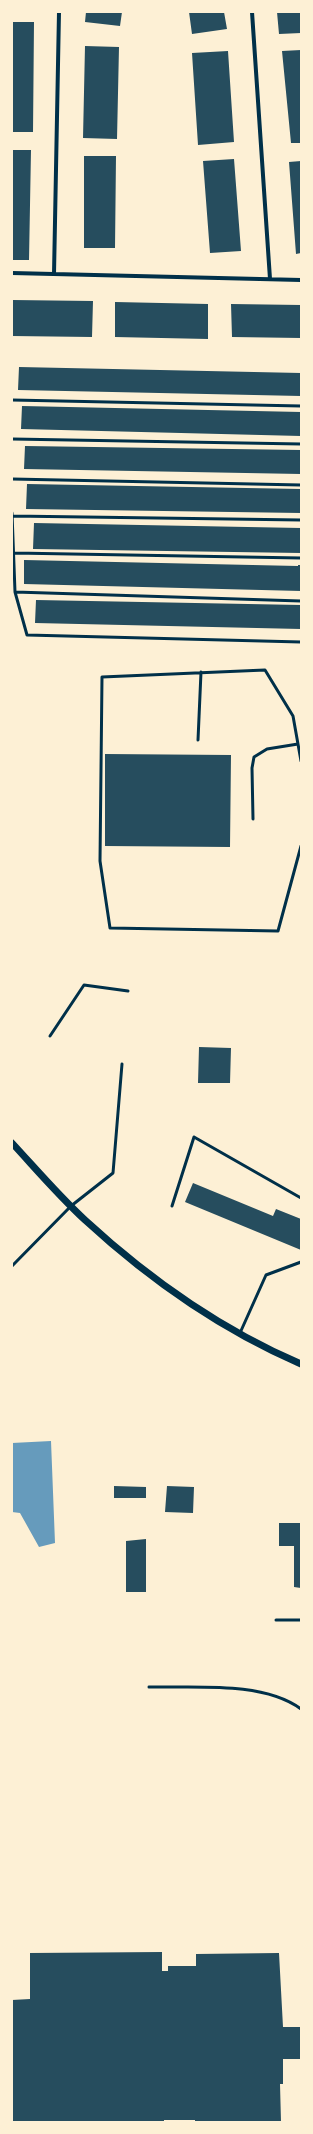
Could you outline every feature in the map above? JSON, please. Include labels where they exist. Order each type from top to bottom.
[{"type":"street","points":[[54,274],[59,12]]},
{"type":"street","points":[[252,12],[270,279]]},
{"type":"street","points":[[12,273],[301,280]]},
{"type":"street","points":[[12,1143],[70,1206],[135,1264],[188,1301],[265,1349],[301,1364]]},
{"type":"lane","points":[[12,400],[301,406]]},
{"type":"lane","points":[[12,439],[301,444]]},
{"type":"lane","points":[[12,480],[301,485]]},
{"type":"lane","points":[[301,520],[12,514],[15,592],[27,635],[301,642]]},
{"type":"lane","points":[[14,553],[301,558]]},
{"type":"lane","points":[[15,592],[301,600]]},
{"type":"lane","points":[[301,761],[293,716],[265,670],[102,677],[100,861],[110,928],[278,931],[301,846]]},
{"type":"lane","points":[[198,740],[201,672]]},
{"type":"lane","points":[[253,819],[252,768],[254,757],[267,748],[298,744]]},
{"type":"lane","points":[[50,1036],[84,985],[128,991]]},
{"type":"lane","points":[[12,1266],[70,1206],[113,1173],[122,1064]]},
{"type":"lane","points":[[172,1206],[194,1137],[301,1198]]},
{"type":"lane","points":[[240,1333],[266,1275],[301,1262]]},
{"type":"lane","points":[[276,1620],[301,1620]]},
{"type":"lane","points":[[149,1687],[251,1690],[292,1702],[301,1710]]},
{"type":"water","points":[[51,1441],[55,1543],[39,1547],[20,1513],[12,1512],[12,1443]]},
{"type":"building","points":[[86,12],[122,12],[120,26],[85,22]]},
{"type":"building","points":[[189,12],[224,12],[227,29],[192,34]]},
{"type":"building","points":[[277,12],[301,12],[301,33],[279,34]]},
{"type":"building","points":[[12,22],[34,22],[33,132],[12,132]]},
{"type":"building","points":[[85,46],[119,47],[117,139],[83,138]]},
{"type":"building","points":[[301,50],[301,143],[291,143],[282,51]]},
{"type":"building","points":[[228,51],[234,142],[198,145],[192,53]]},
{"type":"building","points":[[12,150],[31,150],[29,260],[12,260]]},
{"type":"building","points":[[84,156],[116,156],[115,248],[84,248]]},
{"type":"building","points":[[234,159],[241,251],[210,253],[203,161]]},
{"type":"building","points":[[301,161],[301,253],[296,254],[289,162]]},
{"type":"building","points":[[12,300],[93,301],[92,337],[12,336]]},
{"type":"building","points":[[115,302],[208,304],[208,339],[115,337]]},
{"type":"building","points":[[231,304],[301,305],[301,338],[232,337]]},
{"type":"building","points":[[19,367],[301,373],[301,396],[18,390]]},
{"type":"building","points":[[22,406],[301,412],[301,436],[21,429]]},
{"type":"building","points":[[25,446],[301,450],[301,474],[24,469]]},
{"type":"building","points":[[27,484],[301,489],[301,513],[26,509]]},
{"type":"building","points":[[34,523],[301,528],[301,553],[33,549]]},
{"type":"building","points":[[24,560],[301,565],[301,591],[24,584]]},
{"type":"building","points":[[36,600],[301,605],[301,629],[35,623]]},
{"type":"building","points":[[105,754],[231,755],[230,847],[105,846]]},
{"type":"building","points":[[199,1047],[231,1048],[230,1083],[198,1083]]},
{"type":"building","points":[[193,1183],[273,1216],[276,1209],[301,1219],[301,1250],[185,1202]]},
{"type":"building","points":[[114,1486],[146,1487],[146,1498],[114,1498]]},
{"type":"building","points":[[167,1486],[194,1487],[193,1513],[165,1512]]},
{"type":"building","points":[[279,1523],[301,1523],[301,1588],[294,1587],[294,1546],[279,1546]]},
{"type":"building","points":[[146,1539],[146,1592],[126,1592],[126,1541]]},
{"type":"building","points":[[162,1952],[162,1971],[168,1971],[168,1966],[196,1966],[196,1954],[279,1953],[283,2027],[300,2027],[301,2059],[283,2059],[283,2084],[280,2084],[281,2122],[195,2122],[195,2120],[164,2120],[164,2122],[12,2122],[12,2000],[30,1999],[30,1953]]}]
